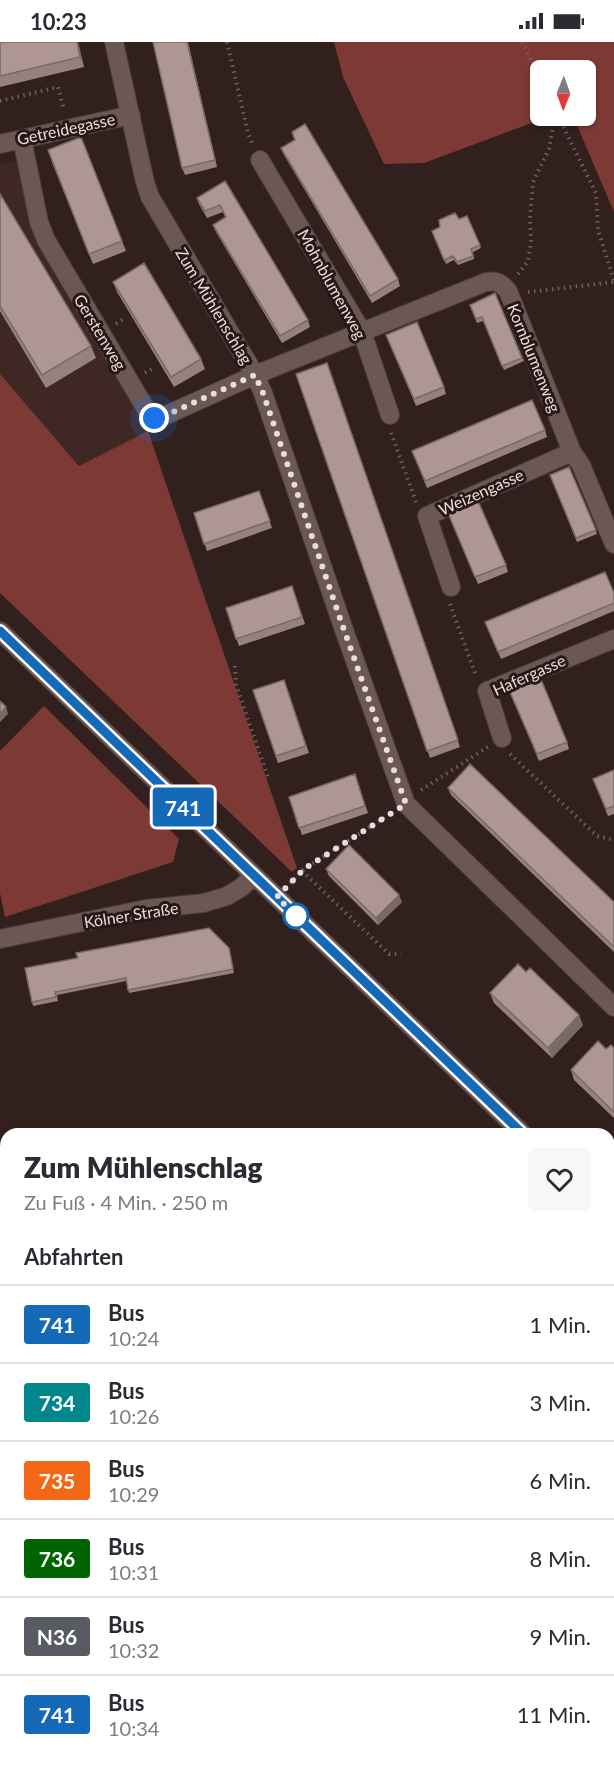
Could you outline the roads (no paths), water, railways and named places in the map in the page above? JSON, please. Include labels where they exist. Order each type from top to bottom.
[{"type":"street","name":"Zum Mühlenschlag","points":[[114,42],[150,197],[255,375],[263,393],[350,649],[406,804],[614,1007]]},
{"type":"street","name":"Getreidegasse","points":[[0,144],[131,115]]},
{"type":"street","name":"Gerstenweg","points":[[22,139],[39,222],[46,240],[154,418],[162,417],[255,375]]},
{"type":"street","name":"Mohnblumenweg","points":[[260,160],[362,332],[390,415]]},
{"type":"street","name":"Kornblumenweg","points":[[255,375],[486,282],[495,281],[506,289],[572,452],[581,465],[614,544]]},
{"type":"street","name":"Weizengasse","points":[[451,587],[427,516],[572,452]]},
{"type":"street","points":[[0,631],[517,1128]]},
{"type":"street","name":"Hafergasse","points":[[502,738],[487,692],[614,639]]},
{"type":"street","name":"Kölner Straße","points":[[0,939],[146,909],[204,903],[227,896],[242,887],[254,875]]}]
